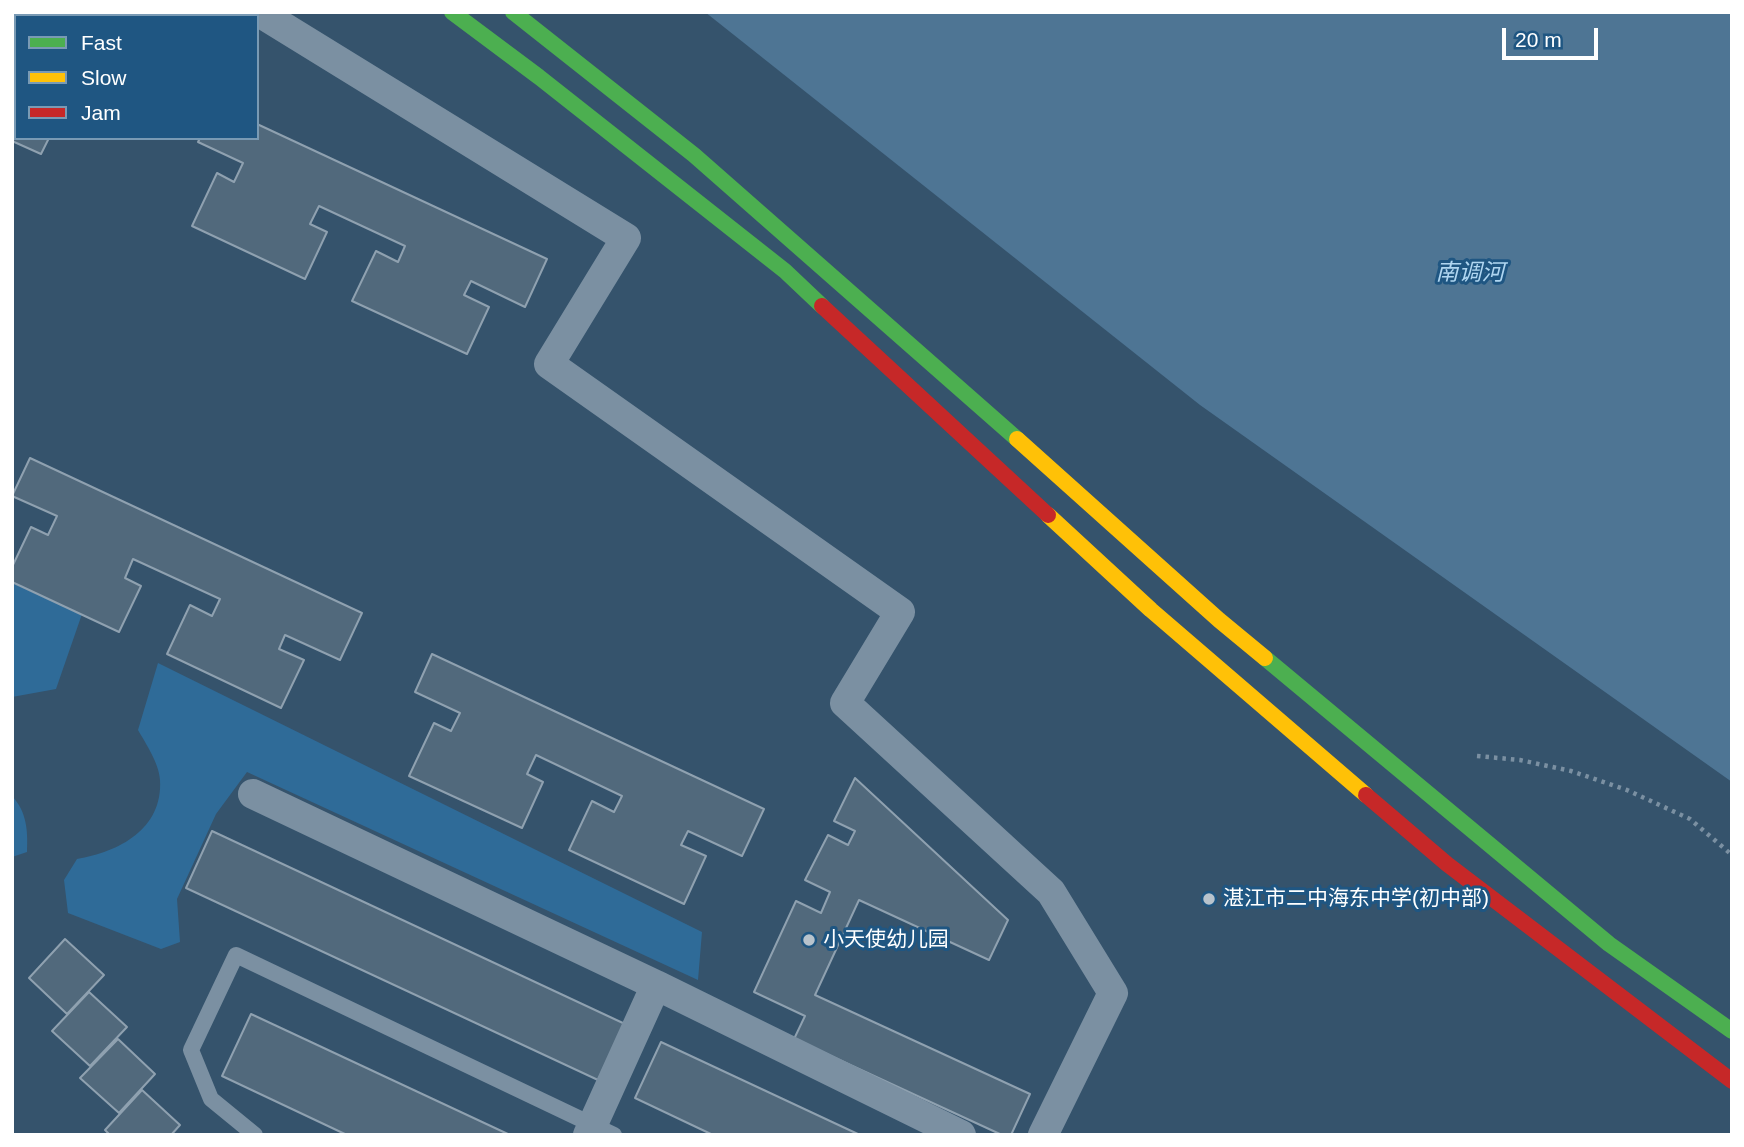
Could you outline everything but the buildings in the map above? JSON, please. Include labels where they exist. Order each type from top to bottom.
[{"type":"street","points":[[259,12],[626,238],[549,364],[900,612],[845,704],[1051,892],[1113,993],[1043,1135]]},
{"type":"street","points":[[452,12],[539,77],[785,271],[1151,610],[1447,864],[1732,1081]]},
{"type":"street","points":[[513,12],[694,155],[861,300],[1219,620],[1609,944],[1732,1031]]},
{"type":"street","points":[[253,794],[656,985],[961,1135]]},
{"type":"street","points":[[598,1131],[656,985]]},
{"type":"lane","points":[[255,1135],[211,1099],[191,1050],[236,955],[598,1131]]},
{"type":"path","points":[[1477,756],[1571,771],[1626,790],[1690,819],[1732,855]]},
{"type":"shaded area","points":[[12,583],[82,614],[56,689],[12,697]]},
{"type":"shaded area","points":[[158,663],[702,932],[698,980],[247,772],[216,814],[177,899],[180,942],[161,949],[68,913],[64,880],[77,859],[93,856],[123,844],[146,825],[154,812],[159,797],[159,774],[152,754],[138,730]]},
{"type":"shaded area","points":[[12,796],[24,815],[27,852],[12,857]]},
{"type":"water","name":"南调河","points":[[705,12],[1732,12],[1732,782],[1200,405]]},
{"type":"traffic: fast","points":[[452,12],[539,77],[785,271],[822,306]]},
{"type":"traffic: fast","points":[[513,12],[694,155],[1017,439]]},
{"type":"traffic: fast","points":[[1265,658],[1609,944],[1732,1031]]},
{"type":"traffic: slow","points":[[1017,439],[1265,658]]},
{"type":"traffic: slow","points":[[1048,515],[1151,610],[1366,795]]},
{"type":"traffic: jam","points":[[822,306],[1048,515]]},
{"type":"traffic: jam","points":[[1366,795],[1447,864],[1732,1081]]},
{"type":"place","name":"湛江市二中海东中学(初中部)","points":[[1209,899]]},
{"type":"place","name":"小天使幼儿园","points":[[809,940]]}]
